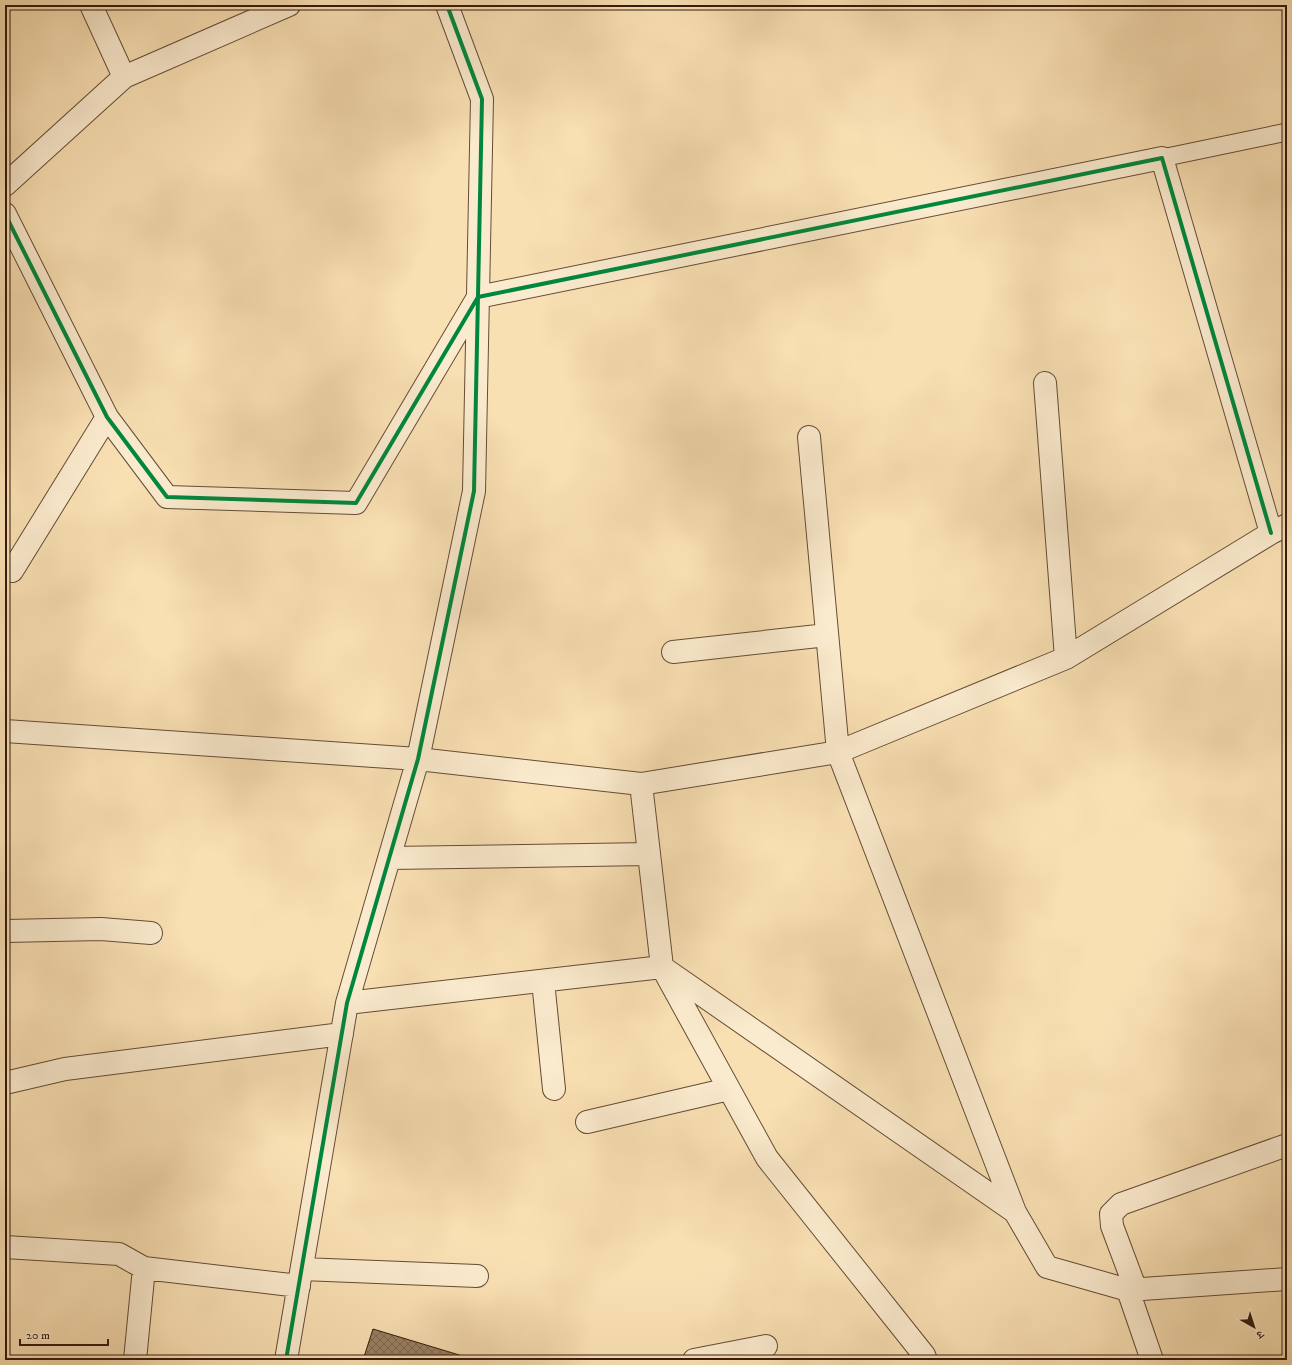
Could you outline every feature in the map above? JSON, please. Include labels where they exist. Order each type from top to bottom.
[{"type":"street","points":[[91,5],[124,77]]},
{"type":"street","points":[[5,185],[124,77],[289,5]]},
{"type":"street","points":[[286,1360],[347,1003],[418,759],[474,491],[482,99],[447,5]]},
{"type":"street","points":[[5,214],[108,417],[167,497],[356,503],[478,297],[1162,158],[1279,529],[1066,658],[838,752],[641,784],[418,759],[5,731]]},
{"type":"street","points":[[1045,382],[1066,658]]},
{"type":"street","points":[[5,567],[12,571],[108,417]]},
{"type":"street","points":[[809,437],[838,752],[1015,1212],[1047,1267],[1132,1290],[1287,1279]]},
{"type":"street","points":[[673,652],[827,635]]},
{"type":"street","points":[[641,784],[662,967],[767,1158],[924,1355],[926,1360]]},
{"type":"street","points":[[390,858],[649,854]]},
{"type":"street","points":[[5,931],[101,929],[151,933]]},
{"type":"street","points":[[347,1003],[662,967],[1015,1212]]},
{"type":"street","points":[[543,981],[554,1088]]},
{"type":"street","points":[[5,1083],[65,1069],[342,1034]]},
{"type":"street","points":[[587,1122],[729,1089]]},
{"type":"street","points":[[1152,1360],[1112,1226],[1111,1214],[1121,1204],[1287,1145]]},
{"type":"street","points":[[5,1248],[118,1254],[144,1268],[300,1277],[476,1276]]},
{"type":"street","points":[[135,1360],[144,1268]]},
{"type":"street","points":[[694,1360],[766,1346]]},
{"type":"lane","points":[[1162,158],[1287,132]]},
{"type":"building","points":[[373,1329],[476,1360],[363,1360]]},
{"type":"cycle path","points":[[286,1360],[347,1003],[418,759],[474,491],[482,99],[447,5]]},
{"type":"cycle path","points":[[5,214],[107,417],[167,497],[356,503],[478,297],[1162,158],[1271,533]]}]
